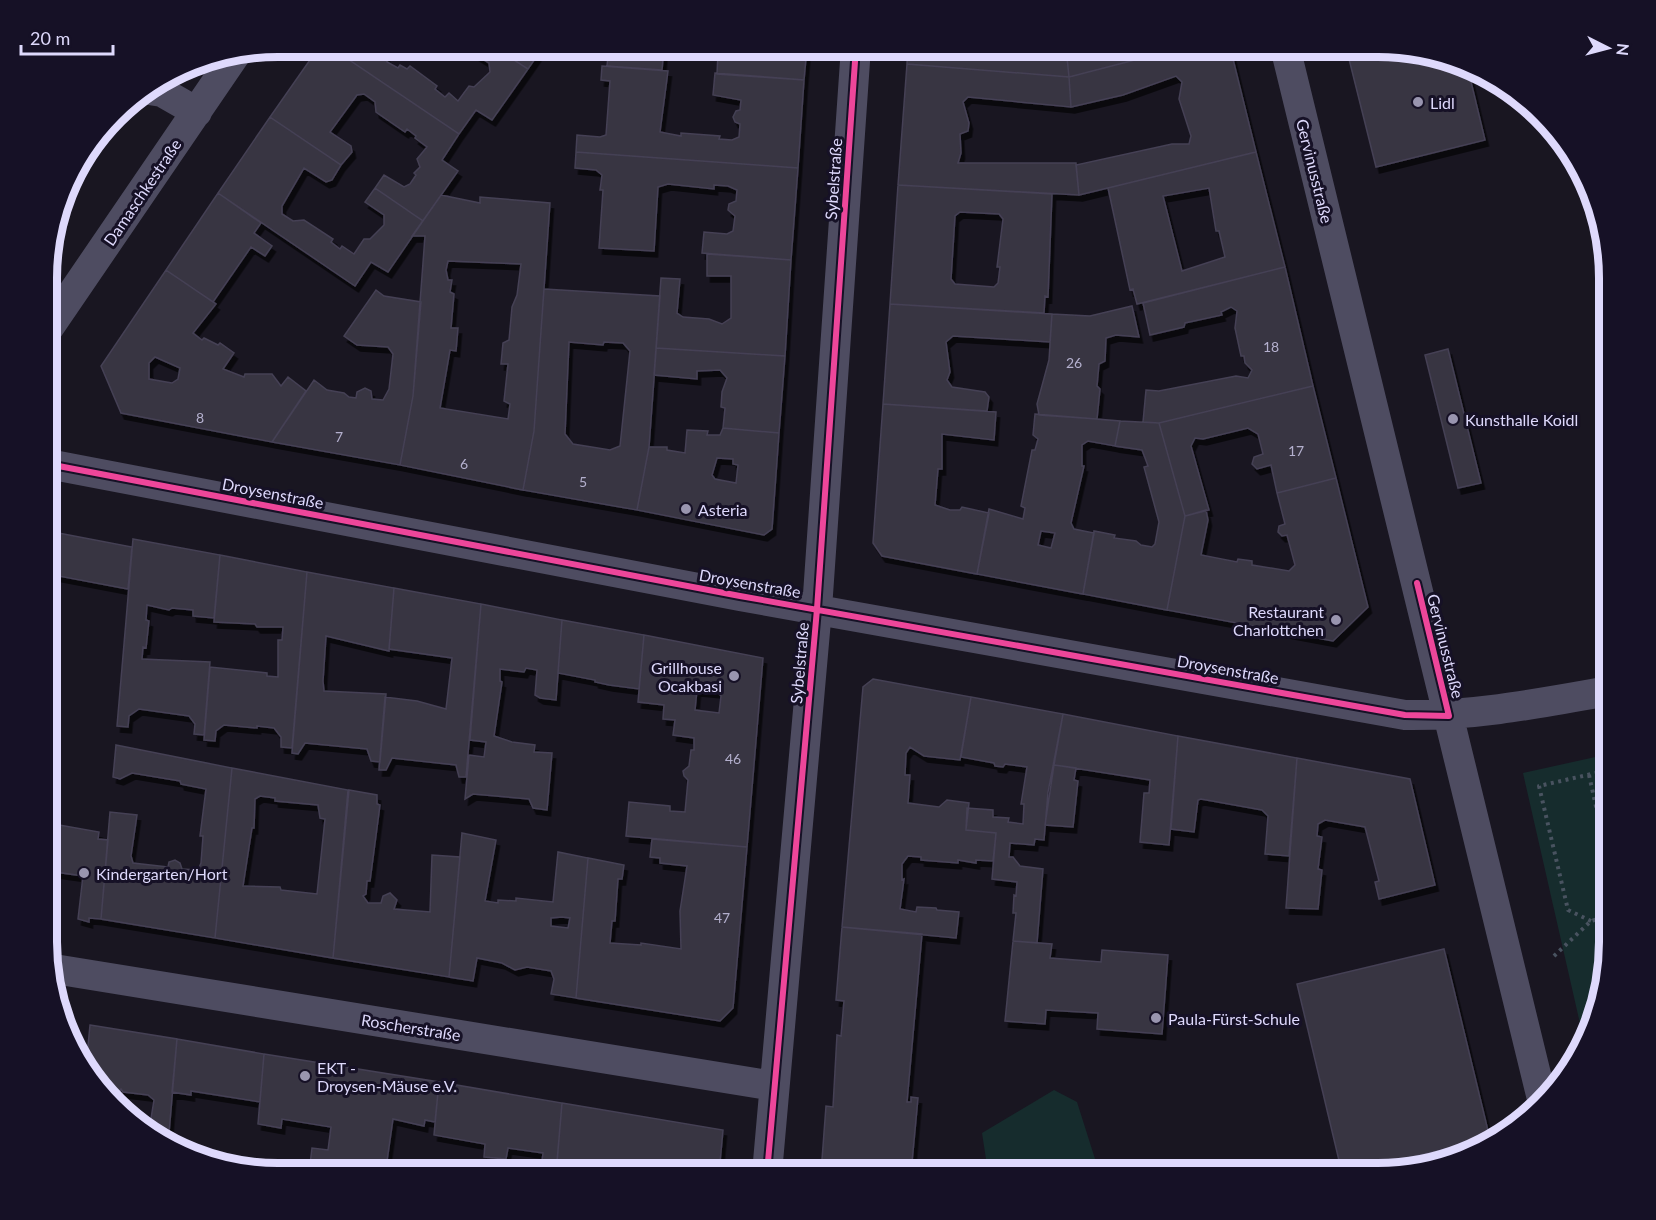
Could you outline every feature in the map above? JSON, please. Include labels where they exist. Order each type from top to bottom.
[{"type":"street","name":"Sybelstraße","points":[[768,1163],[817,609],[855,57]]},
{"type":"street","name":"Gervinusstraße","points":[[1287,57],[1540,1092]]},
{"type":"street","name":"Damaschkestraße","points":[[57,316],[230,62]]},
{"type":"street","points":[[159,92],[197,112]]},
{"type":"street","name":"Droysenstraße","points":[[57,466],[817,609],[1406,715],[1449,716],[1516,708],[1599,694]]},
{"type":"street","name":"Roscherstraße","points":[[59,970],[774,1086]]},
{"type":"path","points":[[1591,921],[1568,910],[1539,786],[1599,772]]},
{"type":"path","points":[[1589,775],[1599,820]]},
{"type":"path","points":[[1554,956],[1591,921],[1599,919]]},
{"type":"green space","points":[[1599,756],[1599,956],[1595,985],[1581,1028],[1523,773]]},
{"type":"green space","points":[[1054,1090],[1077,1102],[1096,1162],[986,1159],[982,1133]]},
{"type":"building","points":[[312,57],[345,57],[459,134],[442,160],[458,171],[423,221],[375,188],[384,175],[404,187],[410,184],[416,175],[414,173],[420,167],[417,159],[427,147],[407,129],[405,132],[376,112],[375,102],[364,94],[357,95],[330,132],[351,146],[352,152],[341,165],[270,117]]},
{"type":"building","points":[[345,57],[386,57],[387,62],[398,68],[400,65],[407,69],[410,66],[437,86],[435,89],[445,97],[449,93],[458,101],[469,86],[474,87],[490,72],[489,63],[480,57],[509,57],[528,69],[492,120],[476,110],[459,134]]},
{"type":"building","points":[[510,57],[536,57],[528,69]]},
{"type":"building","points":[[608,57],[663,57],[662,70],[607,66]]},
{"type":"building","points":[[718,57],[806,57],[804,80],[717,74]]},
{"type":"building","points":[[907,57],[1067,57],[1069,77],[907,64]]},
{"type":"building","points":[[1067,57],[1146,57],[1069,77]]},
{"type":"building","points":[[1146,57],[1232,57],[1256,152],[1079,195],[1076,165],[1172,144],[1189,144],[1191,136],[1179,99],[1182,82],[1176,76],[1123,95],[1071,107],[1069,77]]},
{"type":"building","name":"Lidl","points":[[1348,57],[1392,57],[1421,61],[1470,77],[1485,140],[1376,167]]},
{"type":"building","points":[[907,64],[1069,77],[1071,107],[968,97],[963,102],[969,123],[968,131],[960,134],[961,153],[958,163],[1076,163],[1079,195],[898,185]]},
{"type":"building","points":[[602,66],[668,71],[660,132],[681,136],[681,133],[720,136],[719,139],[732,140],[739,137],[740,124],[735,122],[733,117],[736,111],[740,110],[741,100],[713,95],[715,73],[804,80],[798,168],[576,152],[577,135],[600,137],[606,135],[610,81],[601,80]]},
{"type":"building","points":[[270,117],[341,165],[332,180],[326,182],[304,168],[282,206],[282,214],[293,221],[304,220],[333,239],[331,242],[340,249],[342,246],[354,254],[364,239],[370,239],[384,225],[384,215],[365,202],[375,188],[423,221],[388,272],[371,262],[355,286],[218,193]]},
{"type":"building","points":[[576,152],[798,168],[791,260],[702,253],[704,232],[727,234],[733,231],[735,216],[728,210],[729,204],[736,201],[737,190],[728,186],[714,185],[714,189],[668,184],[658,187],[654,251],[599,248],[602,175],[596,170],[575,168]]},
{"type":"building","points":[[1256,152],[1285,267],[1137,304],[1133,289],[1130,290],[1108,188]],"holes":[[[1209,188],[1216,231],[1219,231],[1225,257],[1182,271],[1163,196]]]},
{"type":"building","points":[[898,185],[1052,194],[1048,297],[1045,296],[1044,313],[890,304]],"holes":[[[960,212],[999,214],[1003,219],[997,267],[1000,267],[998,283],[994,287],[955,284],[951,279],[955,216]]]},
{"type":"building","points":[[218,193],[261,223],[254,233],[272,246],[265,256],[251,247],[213,302],[166,270]]},
{"type":"building","points":[[441,195],[480,203],[480,197],[550,203],[534,431],[523,490],[400,465],[413,396],[425,236],[412,236]],"holes":[[[448,261],[521,264],[517,295],[512,307],[509,340],[503,343],[501,364],[508,364],[504,401],[510,404],[508,419],[440,408],[450,350],[456,351],[458,328],[451,328],[454,294],[450,292],[452,280],[448,280],[446,270]]]},
{"type":"building","points":[[707,254],[791,260],[785,356],[656,348],[661,278],[680,279],[677,313],[683,317],[709,319],[722,324],[731,318],[731,276],[707,276]]},
{"type":"building","points":[[1285,267],[1313,386],[1159,423],[1143,422],[1146,390],[1159,391],[1236,376],[1248,378],[1252,370],[1245,363],[1244,356],[1241,356],[1235,328],[1237,311],[1231,307],[1221,312],[1222,315],[1185,323],[1184,327],[1150,335],[1143,303]]},
{"type":"building","points":[[166,270],[216,304],[193,333],[202,340],[204,338],[218,345],[220,343],[234,353],[223,369],[244,377],[245,374],[272,374],[281,386],[288,377],[306,391],[272,442],[121,413],[101,366]],"holes":[[[155,357],[180,368],[178,379],[172,383],[149,379],[149,363]]]},
{"type":"building","points":[[544,289],[660,296],[649,447],[637,510],[523,490],[534,431]],"holes":[[[569,342],[603,345],[604,342],[623,343],[630,351],[620,446],[610,450],[573,444],[565,434]]]},
{"type":"building","points":[[376,290],[384,296],[421,302],[413,396],[400,465],[272,442],[314,380],[327,390],[344,393],[349,397],[356,398],[357,392],[365,388],[371,391],[372,399],[383,400],[389,389],[393,354],[388,347],[357,345],[344,336]]},
{"type":"building","points":[[890,304],[1052,314],[1050,342],[953,336],[946,342],[950,372],[947,380],[952,387],[985,392],[989,397],[987,411],[883,404]]},
{"type":"building","points":[[1132,306],[1139,337],[1116,335],[1106,338],[1105,361],[1099,364],[1097,386],[1100,389],[1097,419],[1039,415],[1037,404],[1049,360],[1052,314],[1090,316]]},
{"type":"building","points":[[656,348],[785,356],[779,433],[723,428],[725,408],[721,407],[722,392],[727,378],[720,370],[697,371],[697,379],[654,375]]},
{"type":"building","name":"Kunsthalle Koidl","points":[[1448,349],[1481,483],[1458,488],[1425,355]]},
{"type":"building","points":[[1313,386],[1336,478],[1277,493],[1271,465],[1257,469],[1252,464],[1254,457],[1263,454],[1258,434],[1248,428],[1203,439],[1195,438],[1191,446],[1209,510],[1185,516],[1159,423]]},
{"type":"building","points":[[883,404],[996,412],[994,440],[942,434],[942,469],[938,469],[935,505],[950,510],[960,510],[962,507],[989,513],[977,574],[882,556],[873,543]]},
{"type":"building","points":[[1035,414],[1120,421],[1115,446],[1088,441],[1082,445],[1082,466],[1084,466],[1071,523],[1074,529],[1094,533],[1083,594],[977,574],[989,509],[1023,519],[1025,508],[1021,506],[1032,450],[1035,450],[1038,439],[1033,435]],"holes":[[[1041,531],[1055,533],[1051,548],[1038,545]]]},
{"type":"building","points":[[1120,421],[1159,423],[1185,516],[1167,610],[1083,594],[1094,531],[1115,535],[1114,538],[1136,541],[1141,545],[1152,547],[1155,544],[1159,522],[1144,467],[1148,466],[1142,450],[1115,446]]},
{"type":"building","points":[[723,428],[779,433],[772,529],[764,535],[637,510],[649,447],[667,447],[667,450],[685,453],[687,430],[708,431],[707,435],[720,435]],"holes":[[[717,458],[733,459],[733,464],[738,465],[736,483],[715,479],[712,475]]]},
{"type":"building","points":[[1336,478],[1368,607],[1333,641],[1167,610],[1185,516],[1206,510],[1208,520],[1201,555],[1237,562],[1238,559],[1252,561],[1252,565],[1289,571],[1295,565],[1287,535],[1282,536],[1278,532],[1279,526],[1285,524],[1277,493]]},
{"type":"building","points":[[57,533],[132,547],[128,589],[57,576]]},
{"type":"building","points":[[133,539],[220,555],[214,618],[193,616],[193,610],[172,608],[169,610],[147,605],[146,620],[149,621],[146,648],[143,647],[142,659],[210,662],[204,735],[194,734],[195,724],[189,716],[139,709],[129,716],[128,727],[117,726]]},
{"type":"building","points":[[220,555],[307,572],[292,748],[281,747],[281,737],[274,728],[257,726],[257,728],[224,725],[216,731],[215,741],[204,740],[210,667],[267,673],[267,676],[278,677],[278,640],[282,640],[283,627],[257,627],[255,624],[214,622]]},
{"type":"building","points":[[307,572],[394,588],[389,651],[326,636],[324,691],[386,694],[380,762],[371,761],[367,749],[305,743],[298,754],[292,753]]},
{"type":"building","points":[[394,588],[481,604],[466,777],[459,777],[456,765],[392,758],[386,770],[379,770],[385,697],[417,701],[446,709],[452,658],[389,649]]},
{"type":"building","points":[[481,604],[562,620],[556,700],[535,695],[537,670],[526,668],[524,672],[500,669],[500,681],[502,682],[494,736],[512,742],[535,745],[534,752],[552,753],[547,810],[533,808],[529,799],[473,794],[465,799],[469,755],[484,757],[486,742],[470,740]]},
{"type":"building","points":[[562,620],[644,635],[639,689],[609,685],[558,673]]},
{"type":"building","points":[[644,635],[763,658],[747,847],[626,836],[629,802],[670,806],[670,811],[685,812],[688,780],[683,771],[689,766],[691,750],[694,750],[694,738],[673,735],[675,720],[663,719],[664,705],[638,702]],"holes":[[[697,690],[718,692],[721,696],[719,713],[695,710]]]},
{"type":"building","points":[[873,679],[971,697],[960,760],[924,756],[910,747],[906,753],[905,775],[910,775],[908,803],[939,807],[947,800],[969,803],[966,830],[996,833],[993,861],[976,860],[976,863],[958,860],[958,863],[921,860],[921,857],[908,856],[902,864],[902,880],[904,879],[900,909],[916,912],[917,907],[959,912],[956,938],[842,927],[863,687]]},
{"type":"building","points":[[971,697],[1063,714],[1048,792],[1044,840],[1035,839],[1034,845],[1010,843],[1009,857],[1013,857],[1020,866],[1043,869],[1037,943],[1013,941],[1016,913],[1013,913],[1014,895],[1016,896],[1017,882],[992,879],[996,833],[966,830],[967,808],[993,810],[993,817],[1009,818],[1008,822],[1023,824],[1024,804],[1021,804],[1027,767],[1005,764],[1003,767],[995,766],[994,763],[961,757]]},
{"type":"building","points":[[1063,714],[1178,736],[1169,845],[1140,842],[1144,793],[1149,793],[1150,780],[1054,765]]},
{"type":"building","points":[[1178,736],[1297,758],[1289,856],[1265,854],[1268,816],[1262,810],[1201,799],[1198,800],[1194,832],[1171,829]]},
{"type":"building","points":[[116,745],[232,768],[215,938],[101,919],[110,812],[137,815],[131,856],[133,863],[168,867],[169,862],[175,860],[180,863],[182,869],[198,870],[201,863],[203,836],[200,836],[206,789],[181,784],[180,781],[132,773],[120,779],[113,777]]},
{"type":"building","points":[[1297,758],[1410,779],[1435,885],[1379,899],[1375,882],[1379,881],[1365,827],[1325,820],[1318,824],[1317,836],[1322,837],[1318,869],[1322,870],[1318,909],[1286,908]]},
{"type":"building","points":[[1054,765],[1076,768],[1074,780],[1078,781],[1073,827],[1045,825]]},
{"type":"building","points":[[232,768],[348,790],[333,958],[215,938]],"holes":[[[260,796],[275,798],[275,801],[318,805],[320,818],[325,819],[317,894],[281,890],[280,887],[243,886],[252,828],[254,828],[255,799]]]},
{"type":"building","points":[[349,790],[377,795],[377,804],[380,805],[370,881],[367,881],[366,894],[363,896],[368,903],[381,903],[383,896],[390,893],[397,900],[394,909],[430,912],[432,855],[460,857],[449,977],[333,958]]},
{"type":"building","name":"Kindergarten/Hort","points":[[57,825],[99,832],[98,839],[108,840],[101,919],[89,918],[89,922],[78,919],[83,876],[57,872]]},
{"type":"building","points":[[462,833],[496,840],[485,901],[498,903],[498,900],[516,901],[516,898],[553,902],[558,852],[588,858],[576,998],[551,994],[554,979],[551,971],[527,967],[515,970],[502,963],[477,958],[473,981],[449,977]],"holes":[[[551,918],[570,918],[568,928],[551,926]]]},
{"type":"building","points":[[652,839],[747,847],[733,1008],[720,1021],[576,998],[588,858],[624,865],[622,879],[618,879],[615,921],[612,921],[610,943],[641,945],[641,943],[681,949],[680,911],[687,866],[660,863],[660,858],[650,857]]},
{"type":"building","points":[[842,927],[922,934],[907,1102],[911,1102],[911,1097],[918,1098],[912,1163],[822,1163],[826,1106],[833,1107],[837,1035],[841,1036],[844,1001],[836,1000]]},
{"type":"building","points":[[1013,941],[1052,944],[1050,958],[1101,962],[1102,950],[1168,955],[1162,1034],[1097,1029],[1098,1013],[1046,1010],[1045,1024],[1005,1021]]},
{"type":"building","points":[[1444,949],[1488,1133],[1465,1145],[1386,1163],[1340,1163],[1297,984]]},
{"type":"building","points":[[90,1025],[177,1039],[169,1133],[150,1122],[154,1100],[148,1095],[123,1092],[121,1089],[117,1093],[94,1065],[87,1053]]},
{"type":"building","points":[[177,1039],[264,1054],[260,1102],[191,1091],[191,1095],[172,1092]]},
{"type":"building","points":[[264,1054],[439,1082],[435,1122],[425,1120],[424,1126],[393,1119],[387,1161],[391,1163],[310,1163],[312,1148],[328,1150],[331,1127],[282,1119],[281,1128],[258,1124]]},
{"type":"building","points":[[439,1082],[562,1103],[557,1163],[542,1161],[543,1153],[508,1148],[506,1159],[484,1157],[485,1144],[434,1135]]},
{"type":"building","points":[[562,1103],[723,1130],[720,1163],[557,1163]]},
{"type":"cycle path","points":[[768,1163],[817,609],[855,57]]},
{"type":"cycle path","points":[[57,466],[740,596],[1405,715],[1449,716],[1417,583]]},
{"type":"place","name":"Lidl","points":[[1418,102]]},
{"type":"place","name":"Kunsthalle Koidl","points":[[1453,419]]},
{"type":"place","name":"Asteria","points":[[686,509]]},
{"type":"place","name":"Restaurant Charlottchen","points":[[1336,620]]},
{"type":"place","name":"Grillhouse Ocakbasi","points":[[734,676]]},
{"type":"place","name":"Kindergarten/Hort","points":[[84,873]]},
{"type":"place","name":"Paula-Fürst-Schule","points":[[1156,1018]]},
{"type":"place","name":"EKT - Droysen-Mäuse e.V.","points":[[305,1076]]}]
